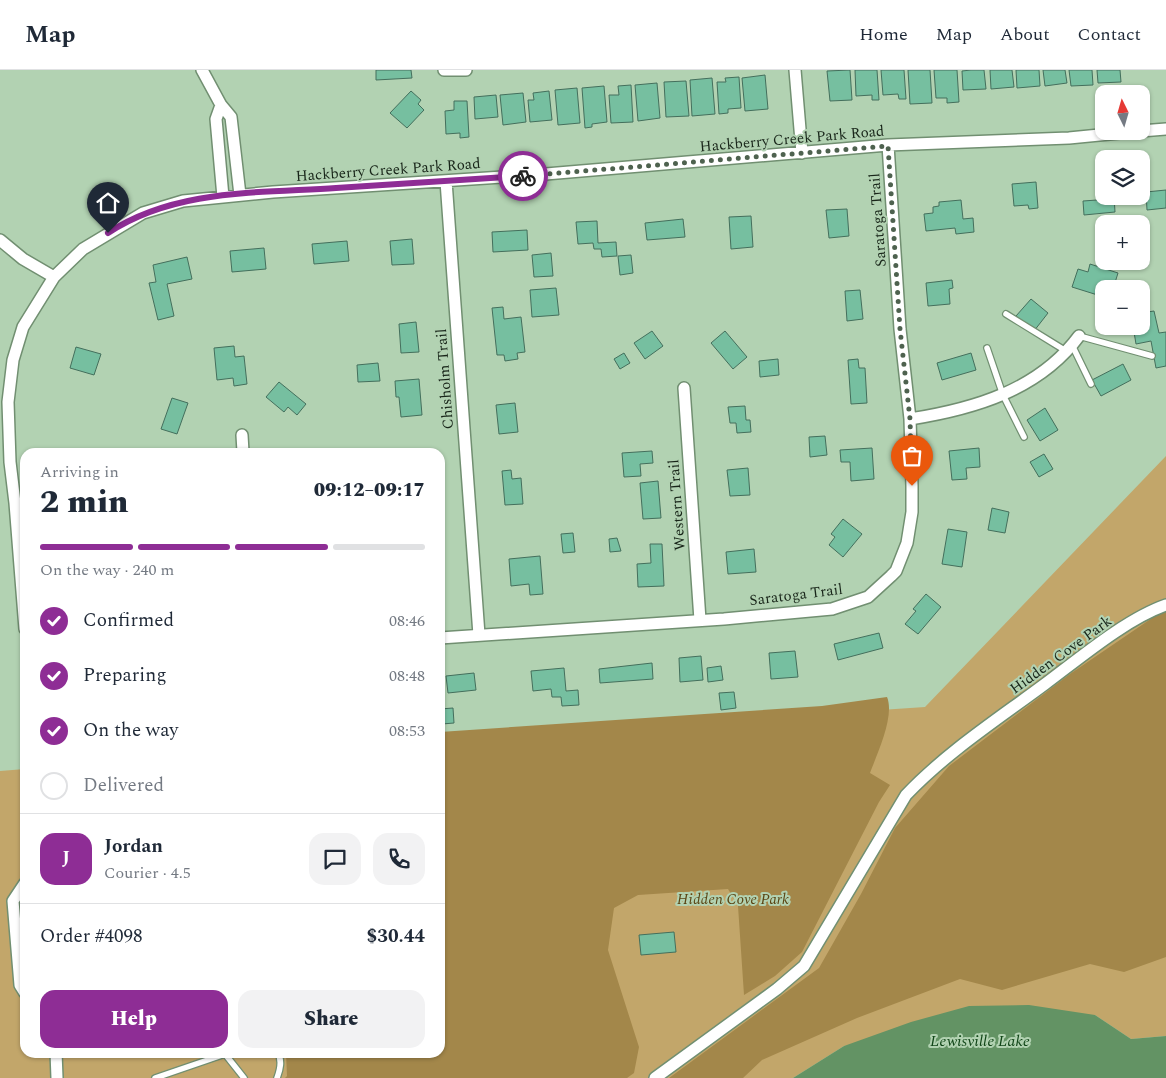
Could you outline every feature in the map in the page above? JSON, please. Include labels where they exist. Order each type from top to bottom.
[{"type":"street","points":[[202,70],[221,105],[231,117],[240,195]]},
{"type":"street","points":[[444,71],[466,70]]},
{"type":"street","points":[[795,70],[802,153]]},
{"type":"street","points":[[221,105],[216,119],[223,196]]},
{"type":"street","points":[[217,131],[232,129]]},
{"type":"street","name":"Hackberry Creek Park Road","points":[[1150,130],[1166,129]]},
{"type":"street","name":"Hackberry Creek Park Road","points":[[20,590],[5,462],[8,402],[13,360],[24,327],[54,278],[83,250],[143,213],[183,201],[223,196],[446,181],[888,146],[1095,135]]},
{"type":"street","name":"Saratoga Trail","points":[[445,638],[700,620],[832,608],[868,597],[896,571],[907,543],[912,512],[910,419],[900,329],[888,146]]},
{"type":"street","name":"Chisholm Trail","points":[[446,181],[479,635]]},
{"type":"street","points":[[0,240],[23,259],[54,278]]},
{"type":"street","points":[[910,419],[986,402],[1003,395],[1024,384],[1070,349],[1079,336]]},
{"type":"street","name":"Western Trail","points":[[684,388],[700,620]]},
{"type":"street","points":[[242,435],[243,448]]},
{"type":"street","name":"Hidden Cove Park","points":[[655,1078],[778,989],[804,966],[906,795],[918,782],[944,759],[1081,658],[1150,611],[1166,605]]},
{"type":"street","points":[[20,890],[13,901],[20,985]]},
{"type":"street","points":[[56,1058],[58,1078]]},
{"type":"lane","points":[[1006,314],[1070,349],[1091,384]]},
{"type":"lane","points":[[1079,336],[1152,356]]},
{"type":"lane","points":[[987,348],[1003,395],[1024,437]]},
{"type":"lane","points":[[155,1078],[213,1058]]},
{"type":"lane","points":[[231,1058],[244,1078]]},
{"type":"lane","points":[[277,1078],[280,1070],[280,1058]]},
{"type":"green space","name":"Hidden Cove Park","points":[[1166,456],[1166,1036],[1131,1039],[1095,1015],[844,1046],[793,1078],[0,1078],[0,771],[20,769],[20,1058],[445,1058],[445,740],[925,707]]},
{"type":"shaded area","points":[[1166,611],[1166,957],[1124,972],[1090,964],[1002,990],[960,979],[857,1018],[762,1060],[743,1078],[669,1078],[819,968],[861,894],[895,828],[949,766],[1070,674],[1158,614]]},
{"type":"shaded area","points":[[887,697],[889,714],[887,724],[881,746],[870,773],[890,785],[879,802],[802,952],[775,976],[744,995],[738,906],[728,889],[638,895],[614,908],[608,950],[639,1047],[634,1073],[627,1078],[285,1078],[287,1076],[286,1058],[445,1058],[445,732],[822,706]]},
{"type":"water","name":"Lewisville Lake","points":[[1029,1005],[1095,1015],[1131,1039],[1166,1036],[1166,1078],[793,1078],[844,1046],[911,1022],[969,1006]]},
{"type":"building","points":[[376,70],[411,70],[412,78],[376,80]]},
{"type":"building","points":[[850,70],[852,100],[830,101],[827,71]]},
{"type":"building","points":[[855,70],[877,70],[879,100],[872,100],[872,95],[856,96]]},
{"type":"building","points":[[881,70],[904,70],[906,99],[899,99],[898,94],[883,95]]},
{"type":"building","points":[[908,70],[930,70],[932,103],[910,104]]},
{"type":"building","points":[[934,70],[957,70],[959,102],[947,103],[947,98],[936,98]]},
{"type":"building","points":[[984,70],[986,89],[963,90],[962,71]]},
{"type":"building","points":[[990,70],[1012,70],[1014,87],[991,89]]},
{"type":"building","points":[[1016,70],[1039,70],[1040,86],[1017,88]]},
{"type":"building","points":[[1043,70],[1065,70],[1067,83],[1045,86]]},
{"type":"building","points":[[1069,70],[1092,70],[1093,85],[1071,86]]},
{"type":"building","points":[[1097,70],[1120,70],[1121,82],[1098,83]]},
{"type":"building","points":[[765,75],[768,109],[745,111],[742,78]]},
{"type":"building","points":[[739,77],[741,108],[728,109],[728,113],[719,114],[717,82],[726,82],[725,78]]},
{"type":"building","points":[[712,78],[715,114],[692,116],[690,80]]},
{"type":"building","points":[[686,81],[689,116],[666,117],[664,82]]},
{"type":"building","points":[[657,83],[660,118],[638,121],[635,85]]},
{"type":"building","points":[[631,85],[633,122],[611,123],[609,95],[619,95],[618,86]]},
{"type":"building","points":[[604,86],[607,122],[592,124],[592,127],[585,128],[582,88]]},
{"type":"building","points":[[577,88],[580,123],[558,125],[555,90]]},
{"type":"building","points":[[411,91],[421,100],[418,104],[424,110],[407,128],[390,113]]},
{"type":"building","points":[[549,91],[552,120],[530,122],[528,100],[534,100],[533,93]]},
{"type":"building","points":[[523,93],[526,122],[503,125],[500,95]]},
{"type":"building","points":[[496,95],[498,117],[475,119],[474,97]]},
{"type":"building","points":[[454,101],[467,101],[469,137],[460,138],[460,133],[446,134],[445,111],[454,110]]},
{"type":"building","points":[[1036,182],[1038,208],[1029,209],[1028,205],[1014,206],[1012,184]]},
{"type":"building","points":[[1166,190],[1166,208],[1147,210],[1147,205],[1150,205],[1150,192]]},
{"type":"building","points":[[961,200],[963,219],[973,218],[974,232],[956,234],[955,228],[926,231],[924,214],[933,213],[933,207],[939,206],[939,202]]},
{"type":"building","points":[[1095,200],[1095,205],[1115,205],[1115,212],[1084,215],[1083,201]]},
{"type":"building","points":[[847,209],[849,236],[829,238],[826,210]]},
{"type":"building","points":[[751,216],[753,247],[731,249],[729,217]]},
{"type":"building","points":[[683,219],[685,237],[647,240],[645,223]]},
{"type":"building","points":[[597,221],[598,243],[616,242],[617,256],[602,257],[601,249],[594,249],[593,243],[578,244],[576,222]]},
{"type":"building","points":[[527,230],[528,250],[493,252],[492,232]]},
{"type":"building","points":[[412,239],[414,264],[392,265],[390,241]]},
{"type":"building","points":[[347,241],[349,261],[314,264],[312,244]]},
{"type":"building","points":[[264,248],[266,269],[232,272],[230,251]]},
{"type":"building","points":[[551,253],[553,276],[534,277],[532,255]]},
{"type":"building","points":[[631,255],[633,273],[620,275],[618,256]]},
{"type":"building","points":[[187,257],[192,279],[167,284],[174,316],[158,320],[149,283],[156,282],[153,265]]},
{"type":"building","points":[[1090,264],[1095,266],[1095,270],[1109,270],[1118,273],[1116,280],[1095,280],[1095,294],[1072,287],[1078,269],[1088,272]]},
{"type":"building","points":[[952,280],[953,288],[949,289],[950,304],[928,306],[926,283]]},
{"type":"building","points":[[556,288],[559,315],[532,317],[530,290]]},
{"type":"building","points":[[860,290],[863,319],[847,321],[845,291]]},
{"type":"building","points":[[1031,299],[1048,313],[1034,331],[1016,316]]},
{"type":"building","points":[[503,307],[504,319],[521,317],[525,352],[517,353],[518,359],[505,361],[504,355],[497,355],[492,308]]},
{"type":"building","points":[[1154,311],[1159,333],[1166,332],[1166,366],[1156,368],[1151,341],[1136,344],[1134,335],[1150,335],[1150,312]]},
{"type":"building","points":[[416,322],[419,352],[401,353],[399,324]]},
{"type":"building","points":[[652,331],[663,346],[645,359],[634,343]]},
{"type":"building","points":[[725,331],[747,357],[733,369],[711,343]]},
{"type":"building","points":[[234,346],[235,357],[244,356],[247,384],[234,386],[233,378],[217,380],[214,348]]},
{"type":"building","points":[[76,347],[101,354],[94,375],[70,368]]},
{"type":"building","points":[[624,353],[630,363],[620,369],[614,359]]},
{"type":"building","points":[[971,353],[976,370],[942,380],[937,363]]},
{"type":"building","points":[[778,359],[779,375],[760,377],[759,361]]},
{"type":"building","points":[[858,359],[859,368],[865,368],[867,403],[851,404],[848,360]]},
{"type":"building","points":[[378,363],[380,381],[358,382],[357,365]]},
{"type":"building","points":[[1123,364],[1131,380],[1101,396],[1092,380]]},
{"type":"building","points":[[419,379],[422,415],[401,417],[399,397],[396,397],[395,381]]},
{"type":"building","points":[[279,382],[306,404],[297,415],[288,407],[284,412],[266,397]]},
{"type":"building","points":[[172,398],[188,403],[177,434],[161,429]]},
{"type":"building","points":[[515,403],[518,432],[499,434],[496,405]]},
{"type":"building","points":[[745,406],[746,420],[750,420],[751,432],[737,433],[736,423],[730,423],[728,407]]},
{"type":"building","points":[[1045,408],[1058,430],[1040,441],[1027,420]]},
{"type":"building","points":[[825,436],[827,455],[810,457],[809,437]]},
{"type":"building","points":[[872,448],[874,479],[851,481],[850,462],[841,462],[840,450]]},
{"type":"building","points":[[979,448],[980,467],[966,468],[967,479],[952,480],[949,451]]},
{"type":"building","points":[[652,451],[653,463],[640,464],[641,476],[624,477],[622,453]]},
{"type":"building","points":[[1044,454],[1053,469],[1039,477],[1030,462]]},
{"type":"building","points":[[748,468],[750,495],[730,496],[727,470]]},
{"type":"building","points":[[511,470],[512,479],[521,478],[523,504],[505,505],[502,471]]},
{"type":"building","points":[[658,481],[661,518],[643,519],[640,483]]},
{"type":"building","points":[[992,508],[1009,512],[1005,533],[988,530]]},
{"type":"building","points":[[843,519],[862,534],[843,557],[829,545],[835,537],[831,534]]},
{"type":"building","points":[[948,529],[967,532],[962,567],[942,564]]},
{"type":"building","points":[[573,533],[575,552],[563,553],[561,534]]},
{"type":"building","points":[[617,538],[621,551],[610,552],[609,539]]},
{"type":"building","points":[[650,544],[662,544],[664,586],[638,587],[637,564],[651,563]]},
{"type":"building","points":[[754,549],[756,572],[728,574],[726,552]]},
{"type":"building","points":[[540,556],[543,594],[530,595],[529,584],[511,586],[509,559]]},
{"type":"building","points":[[926,594],[941,607],[918,634],[905,624],[916,611],[913,609]]},
{"type":"building","points":[[879,633],[883,648],[838,660],[834,644]]},
{"type":"building","points":[[795,651],[798,677],[771,679],[769,653]]},
{"type":"building","points":[[701,656],[703,680],[680,682],[679,658]]},
{"type":"building","points":[[652,663],[653,679],[600,683],[599,669]]},
{"type":"building","points":[[721,666],[723,680],[708,682],[707,668]]},
{"type":"building","points":[[564,668],[566,691],[578,690],[579,705],[562,706],[561,697],[552,697],[551,689],[533,691],[531,671]]},
{"type":"building","points":[[474,673],[476,690],[448,693],[446,676]]},
{"type":"building","points":[[734,692],[736,708],[721,710],[719,693]]},
{"type":"building","points":[[453,708],[454,723],[445,724],[445,709]]},
{"type":"building","points":[[674,932],[676,952],[641,955],[639,935]]},
{"type":"way so far","points":[[523,176],[713,162],[888,146],[902,356],[910,419],[912,486]]},
{"type":"route","points":[[108,233],[143,213],[183,201],[273,192],[523,176]]}]
